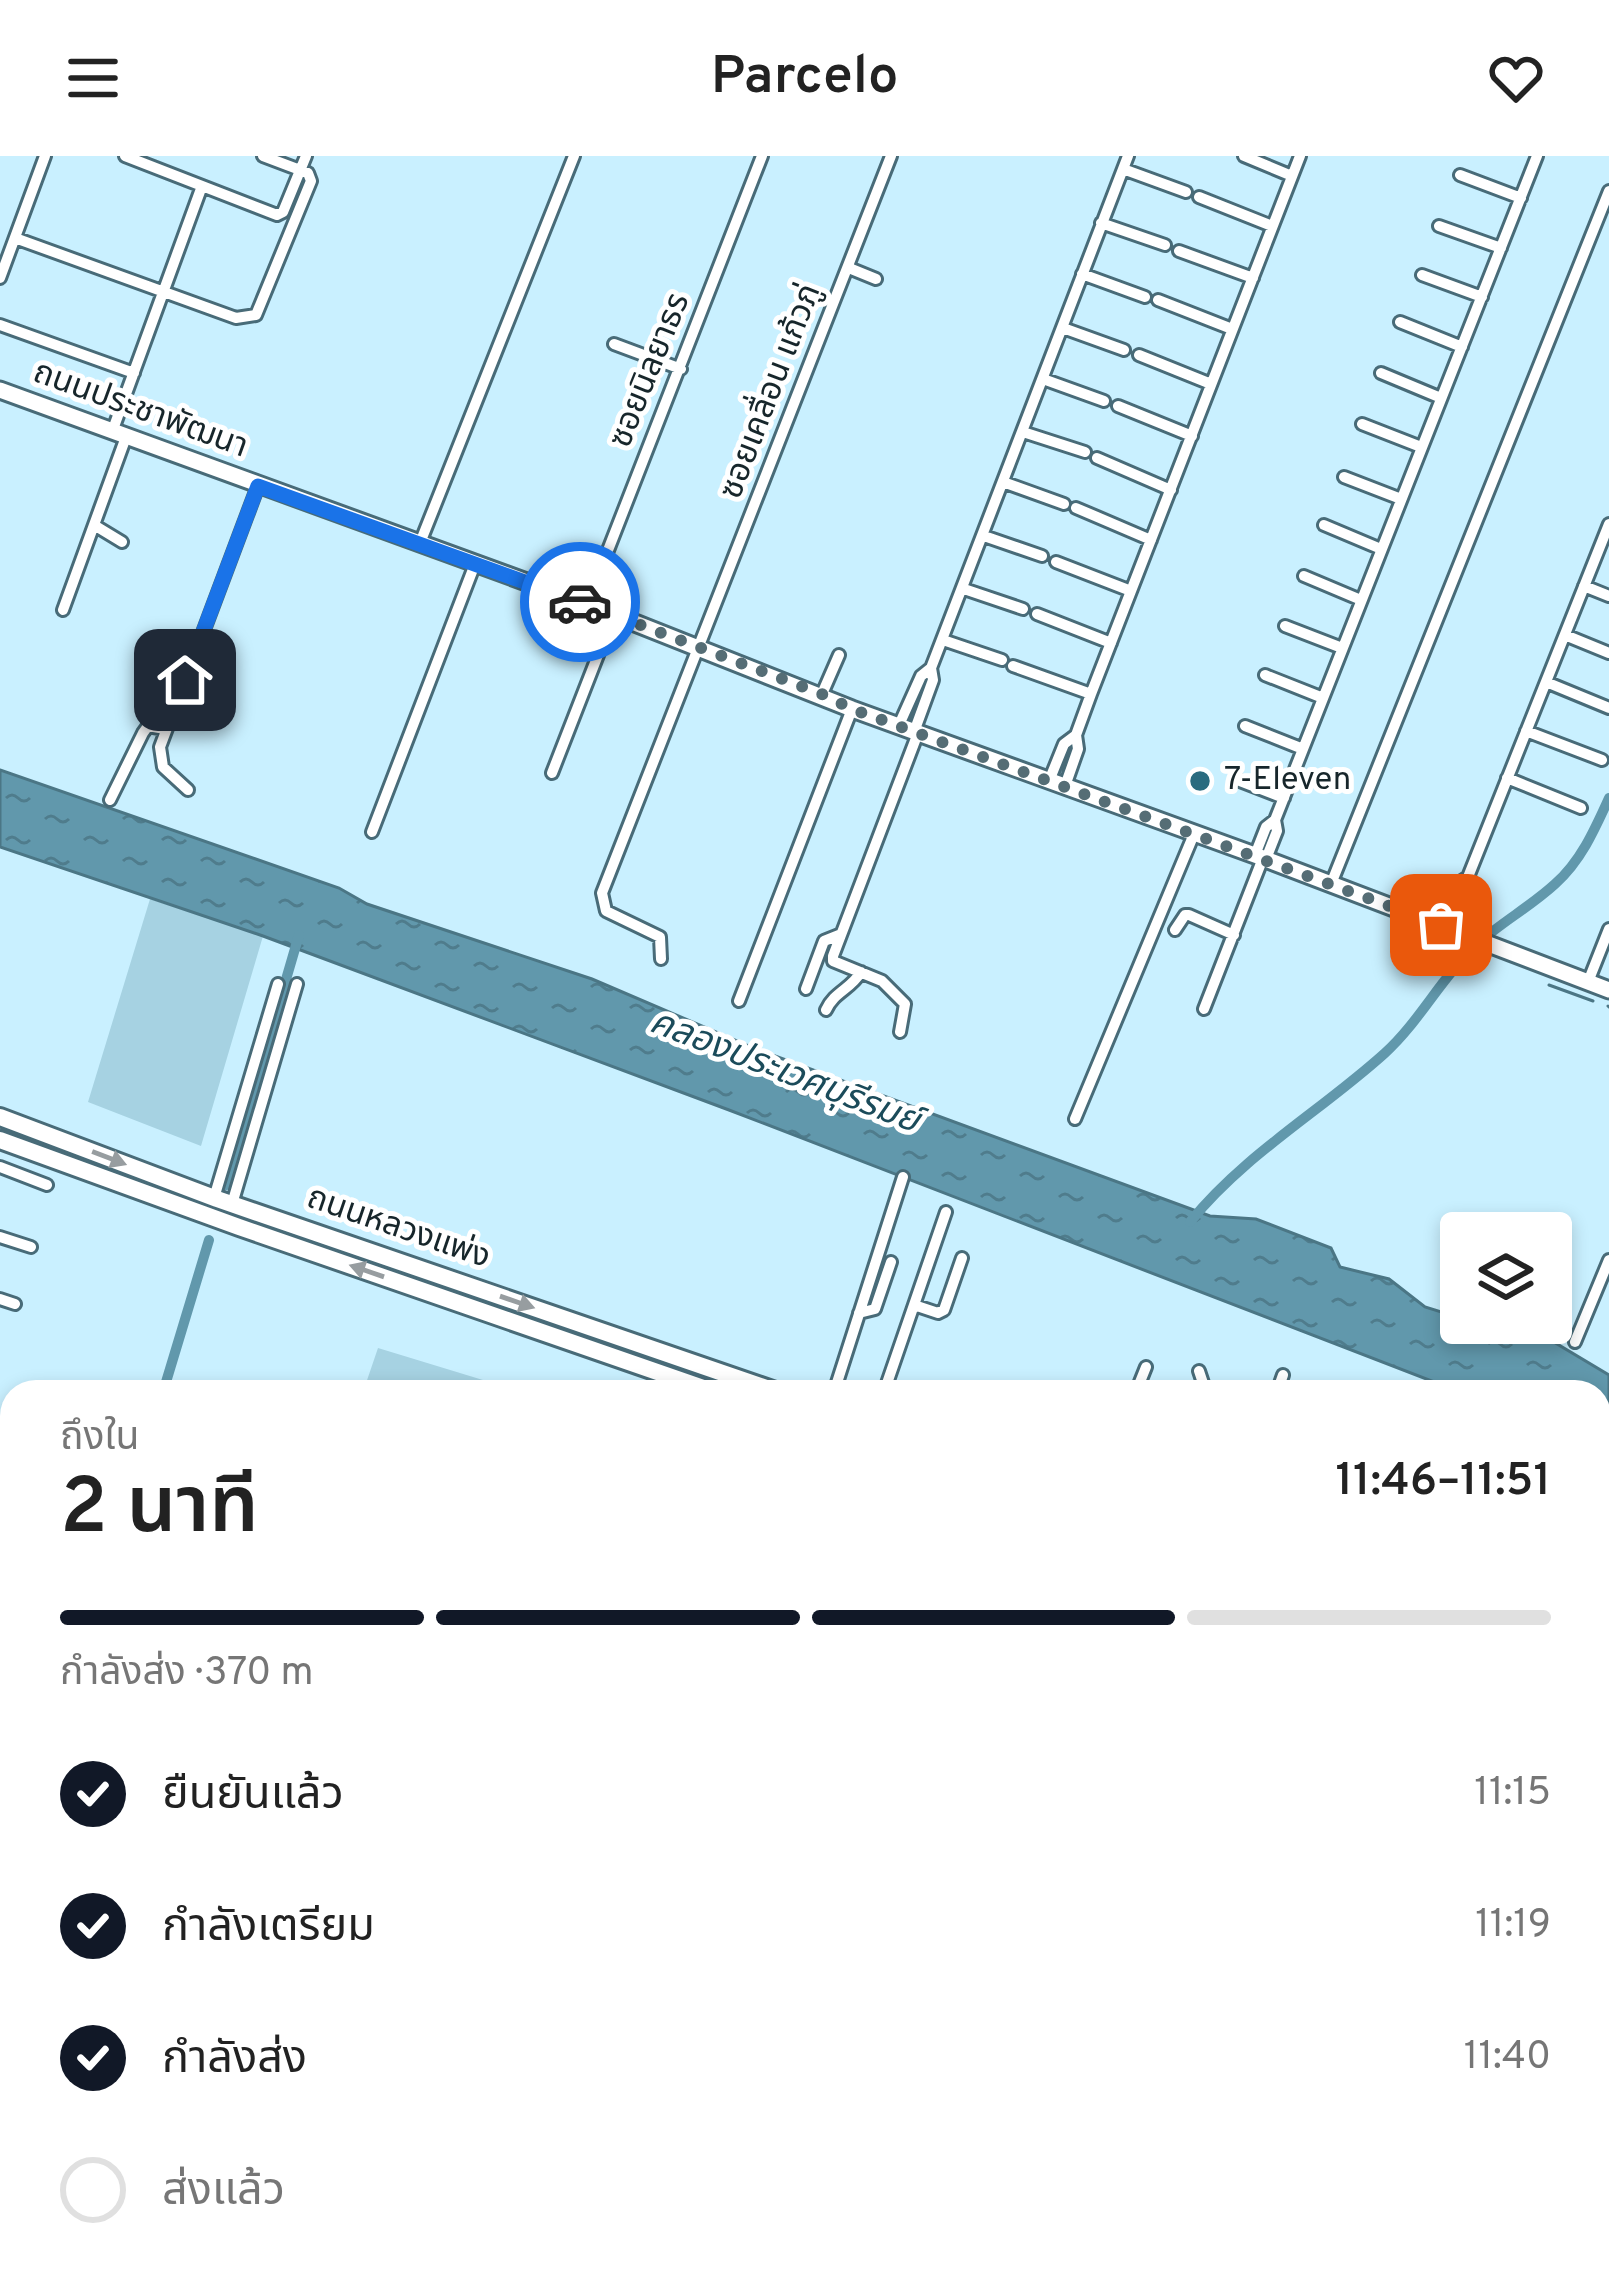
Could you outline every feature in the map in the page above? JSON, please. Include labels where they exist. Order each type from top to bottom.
[{"type":"main road","name":"ถนนหลวงแพ่ง","points":[[0,1117],[223,1201],[743,1380]]},
{"type":"main road","name":"ถนนหลวงแพ่ง","points":[[0,1140],[681,1380]]},
{"type":"street","points":[[0,278],[45,156]]},
{"type":"street","points":[[125,156],[277,215],[283,212],[306,156]]},
{"type":"street","points":[[15,238],[236,318],[256,315],[311,182],[308,173],[262,156]]},
{"type":"street","points":[[420,543],[574,156]]},
{"type":"street","name":"ซอยนิลยาธร","points":[[587,604],[762,156]]},
{"type":"street","name":"ซอยเคลื่อน แก้วภู่","points":[[662,959],[660,937],[606,911],[602,893],[891,156]]},
{"type":"street","points":[[1244,156],[1292,176]]},
{"type":"street","points":[[1057,783],[1078,749],[1076,735],[1091,694],[1300,156]]},
{"type":"street","points":[[1204,1009],[1537,156]]},
{"type":"street","points":[[900,1032],[906,1014],[900,997],[882,981],[833,961],[839,935],[910,730],[933,680],[931,668],[1125,162],[1186,192]]},
{"type":"street","points":[[1460,175],[1521,198]]},
{"type":"street","points":[[63,610],[94,525],[134,373],[202,186]]},
{"type":"street","points":[[1331,884],[1609,191]]},
{"type":"street","points":[[1199,197],[1272,226]]},
{"type":"street","points":[[1101,224],[1165,245]]},
{"type":"street","points":[[1439,226],[1502,248]]},
{"type":"street","points":[[1179,251],[1253,278]]},
{"type":"street","points":[[849,268],[876,279]]},
{"type":"street","points":[[1082,274],[1232,329]]},
{"type":"street","points":[[1422,275],[1482,297]]},
{"type":"street","points":[[1400,322],[1462,347]]},
{"type":"street","points":[[0,325],[134,373]]},
{"type":"street","points":[[1063,328],[1124,350]]},
{"type":"street","points":[[614,344],[681,369]]},
{"type":"street","points":[[1139,355],[1211,384]]},
{"type":"street","points":[[1381,373],[1441,398]]},
{"type":"street","points":[[1043,379],[1104,401]]},
{"type":"street","name":"ถนนประชาพัฒนา","points":[[0,390],[614,614],[852,709],[1609,990]]},
{"type":"street","points":[[1118,406],[1192,436]]},
{"type":"street","points":[[1362,424],[1421,447]]},
{"type":"street","points":[[1024,432],[1171,490]]},
{"type":"street","points":[[1344,477],[1401,499]]},
{"type":"street","points":[[1003,482],[1151,540]]},
{"type":"street","points":[[188,790],[159,759],[165,728],[258,486]]},
{"type":"street","points":[[1448,927],[1471,889],[1468,877],[1609,524]]},
{"type":"street","points":[[94,525],[122,542]]},
{"type":"street","points":[[1324,525],[1381,549]]},
{"type":"street","points":[[984,536],[1042,556]]},
{"type":"street","points":[[1056,562],[1131,591]]},
{"type":"street","points":[[372,832],[475,564]]},
{"type":"street","points":[[1304,575],[1361,600]]},
{"type":"street","points":[[1584,586],[1609,596]]},
{"type":"street","points":[[964,589],[1023,609]]},
{"type":"street","points":[[552,772],[614,614]]},
{"type":"street","points":[[1037,614],[1111,643]]},
{"type":"street","points":[[1285,626],[1342,648]]},
{"type":"street","points":[[1564,635],[1609,653]]},
{"type":"street","points":[[943,640],[1091,694]]},
{"type":"street","points":[[822,694],[839,655]]},
{"type":"street","points":[[1265,675],[1323,698]]},
{"type":"street","points":[[1546,682],[1609,708]]},
{"type":"street","points":[[739,1000],[852,709]]},
{"type":"street","points":[[110,800],[148,726],[165,728]]},
{"type":"street","points":[[1245,726],[1303,749]]},
{"type":"street","points":[[1526,731],[1602,760]]},
{"type":"street","points":[[1508,778],[1581,808]]},
{"type":"street","points":[[1240,781],[1284,798]]},
{"type":"street","points":[[1075,1119],[1194,834]]},
{"type":"street","points":[[1174,930],[1189,915],[1234,935]]},
{"type":"street","points":[[1588,982],[1609,929]]},
{"type":"street","points":[[806,989],[824,941],[839,935]]},
{"type":"street","points":[[826,1010],[830,1000],[852,986],[861,972]]},
{"type":"street","points":[[223,1201],[278,984]]},
{"type":"street","points":[[223,1201],[297,984]]},
{"type":"street","points":[[0,1168],[47,1185]]},
{"type":"street","points":[[838,1380],[903,1177]]},
{"type":"street","points":[[888,1380],[946,1212]]},
{"type":"street","points":[[0,1237],[31,1247]]},
{"type":"street","points":[[914,1305],[944,1310],[962,1258]]},
{"type":"street","points":[[1574,1342],[1609,1260]]},
{"type":"street","points":[[860,1313],[875,1309],[891,1262]]},
{"type":"street","points":[[0,1299],[15,1304]]},
{"type":"street","points":[[1141,1380],[1146,1367]]},
{"type":"street","points":[[1198,1371],[1201,1380]]},
{"type":"street","points":[[1281,1380],[1283,1375]]},
{"type":"green space","points":[[150,899],[263,936],[201,1146],[88,1102]]},
{"type":"green space","points":[[378,1348],[483,1380],[367,1380]]},
{"type":"water","name":"คลองประเวศบุรีรมย์","points":[[0,770],[339,888],[367,904],[592,979],[751,1047],[1210,1216],[1256,1219],[1331,1248],[1340,1267],[1389,1279],[1425,1307],[1440,1312],[1440,1344],[1557,1344],[1609,1375],[1609,1380],[1429,1380],[263,936],[0,847]]},
{"type":"waterway","points":[[1190,1222],[1259,1154],[1385,1053],[1475,946],[1564,875],[1609,798]]},
{"type":"waterway","points":[[226,1185],[299,935]]},
{"type":"waterway","points":[[1549,985],[1593,1001]]},
{"type":"waterway","points":[[167,1380],[209,1240]]},
{"type":"way so far","points":[[580,602],[852,709],[1441,925]]},
{"type":"place","name":"7-Eleven","points":[[1200,781]]},
{"type":"route","points":[[185,680],[258,486],[580,602]]}]
